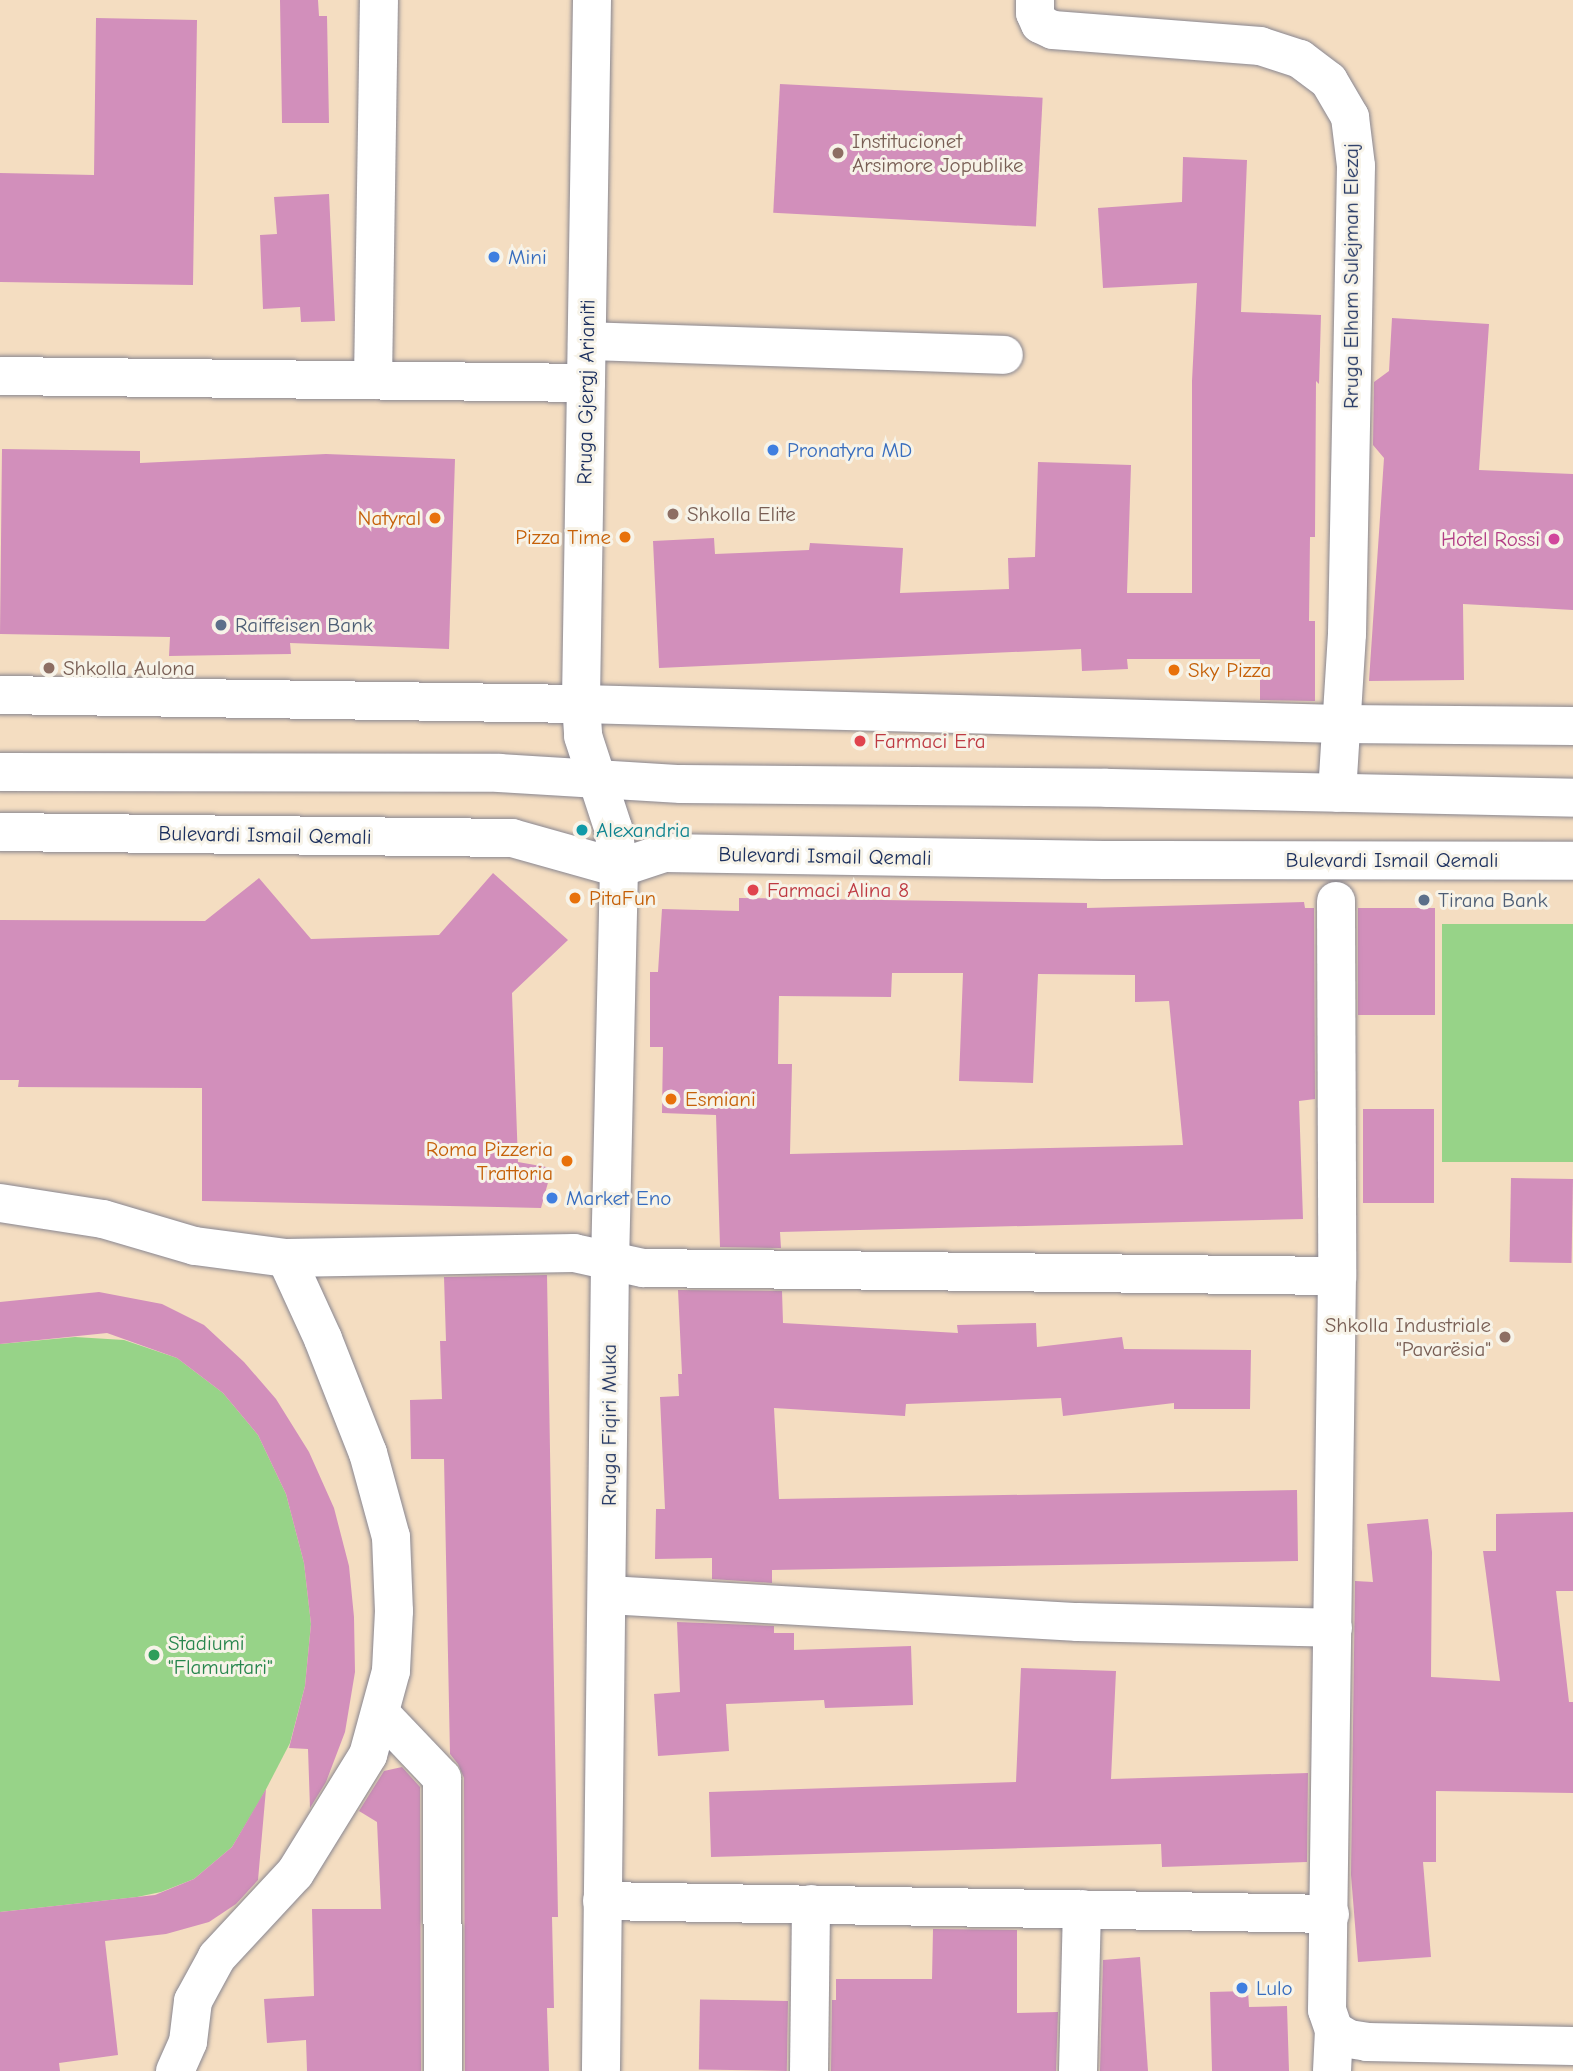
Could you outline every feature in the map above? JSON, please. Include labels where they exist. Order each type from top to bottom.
[{"type":"street","points":[[373,380],[379,0]]},
{"type":"street","name":"Rruga Gjergj Arianiti","points":[[592,0],[581,704],[583,736],[598,781]]},
{"type":"street","name":"Rruga Elham Sulejman Elezaj","points":[[1035,0],[1035,13],[1040,24],[1053,30],[1260,46],[1300,59],[1329,81],[1350,117],[1356,166],[1347,634],[1341,724]]},
{"type":"street","points":[[587,341],[1004,355]]},
{"type":"street","points":[[0,376],[586,383]]},
{"type":"street","points":[[0,695],[581,704],[1341,724],[1573,726]]},
{"type":"street","points":[[1337,793],[1341,724]]},
{"type":"street","points":[[0,772],[499,773],[598,781],[1573,798]]},
{"type":"street","name":"Rruga Fiqiri Muka","points":[[598,781],[613,828],[619,868],[610,1261],[601,2071]]},
{"type":"street","name":"Bulevardi Ismail Qemali","points":[[0,832],[512,838],[619,868],[664,853],[1104,860],[1573,861]]},
{"type":"street","points":[[1332,2071],[1334,2030],[1327,2010],[1331,1914],[1337,1276],[1336,901]]},
{"type":"street","points":[[0,1203],[103,1219],[195,1246],[286,1258],[574,1254],[643,1268],[1337,1276]]},
{"type":"street","points":[[175,2071],[188,2042],[193,2001],[217,1957],[295,1873],[368,1755],[382,1714],[391,1671],[394,1611],[391,1537],[368,1453],[323,1339],[286,1258]]},
{"type":"street","points":[[608,1595],[1078,1622],[1333,1628]]},
{"type":"street","points":[[382,1714],[442,1778],[443,2071]]},
{"type":"street","points":[[602,1901],[1331,1914]]},
{"type":"street","points":[[809,2071],[811,1905]]},
{"type":"street","points":[[1078,2071],[1082,1909]]},
{"type":"street","points":[[1334,2030],[1349,2039],[1367,2042],[1573,2046]]},
{"type":"green space","points":[[1442,924],[1573,924],[1573,1162],[1442,1162]]},
{"type":"green space","name":"Stadiumi \"Flamurtari\"","points":[[75,1337],[124,1340],[177,1358],[223,1393],[258,1435],[286,1494],[304,1563],[311,1624],[305,1686],[290,1743],[262,1797],[232,1847],[194,1879],[161,1892],[137,1897],[0,1912],[0,1344]]},
{"type":"building","points":[[280,0],[318,0],[319,16],[327,16],[329,123],[282,123]]},
{"type":"building","points":[[96,18],[197,20],[193,285],[0,282],[0,173],[94,175]]},
{"type":"building","points":[[780,84],[1043,98],[1036,227],[773,213]]},
{"type":"building","points":[[1183,157],[1247,160],[1241,312],[1321,315],[1319,384],[1316,381],[1315,537],[1310,537],[1309,621],[1315,621],[1315,701],[1260,700],[1260,659],[1127,659],[1128,669],[1082,671],[1081,649],[659,668],[653,541],[714,538],[715,554],[809,550],[810,543],[903,548],[900,593],[1009,589],[1008,558],[1035,557],[1038,462],[1131,465],[1127,593],[1192,593],[1192,381],[1197,283],[1103,288],[1098,208],[1182,202]]},
{"type":"building","points":[[329,194],[335,321],[301,322],[300,307],[263,309],[260,235],[277,234],[274,197]]},
{"type":"building","points":[[1392,318],[1489,324],[1479,470],[1573,474],[1573,610],[1463,604],[1464,680],[1369,681],[1384,458],[1373,445],[1374,382],[1389,371]]},
{"type":"building","points":[[2,449],[140,451],[140,463],[326,454],[455,459],[449,649],[290,643],[291,654],[169,656],[170,637],[0,634]]},
{"type":"building","points":[[493,873],[568,940],[512,993],[518,1162],[552,1168],[541,1208],[202,1201],[202,1088],[18,1087],[19,1080],[0,1080],[0,920],[205,921],[259,878],[311,939],[439,935]]},
{"type":"building","points":[[739,898],[1087,903],[1087,908],[1304,902],[1305,908],[1314,908],[1315,1099],[1299,1101],[1303,1219],[780,1232],[781,1248],[720,1247],[716,1115],[662,1113],[663,1047],[650,1047],[650,972],[658,972],[662,909],[739,911]],"holes":[[[892,973],[963,973],[959,1081],[1033,1083],[1038,974],[1135,975],[1135,1002],[1169,1001],[1183,1145],[790,1154],[792,1064],[778,1064],[779,996],[891,997]]]},
{"type":"building","points":[[1358,908],[1435,908],[1435,1015],[1358,1015]]},
{"type":"building","points":[[1363,1109],[1434,1109],[1434,1203],[1363,1203]]},
{"type":"building","points":[[1511,1178],[1573,1179],[1572,1263],[1510,1262]]},
{"type":"building","points":[[547,1275],[558,1917],[552,1917],[554,2008],[547,2008],[549,2071],[465,2071],[464,1778],[450,1754],[444,1459],[411,1459],[410,1400],[442,1399],[440,1341],[446,1341],[444,1277]]},
{"type":"building","points":[[678,1290],[782,1291],[783,1323],[958,1333],[957,1325],[1036,1323],[1037,1347],[1122,1337],[1124,1349],[1251,1350],[1250,1409],[1174,1409],[1174,1403],[1063,1416],[1061,1398],[906,1404],[905,1416],[774,1408],[779,1499],[1297,1490],[1298,1561],[772,1570],[772,1583],[712,1579],[712,1558],[655,1559],[656,1509],[665,1509],[660,1397],[679,1396],[678,1374],[682,1374]]},
{"type":"building","points":[[99,1292],[162,1304],[204,1325],[244,1362],[276,1399],[309,1452],[334,1508],[349,1566],[354,1617],[355,1672],[345,1732],[326,1782],[310,1808],[308,1749],[289,1748],[305,1686],[311,1624],[304,1563],[286,1494],[258,1435],[223,1393],[177,1358],[107,1333],[0,1344],[0,1302]]},
{"type":"building","points":[[1573,1512],[1573,1591],[1556,1591],[1569,1702],[1573,1702],[1573,1793],[1436,1791],[1436,1862],[1423,1862],[1431,1957],[1358,1962],[1351,1875],[1355,1581],[1373,1582],[1367,1524],[1428,1519],[1432,1552],[1431,1677],[1500,1681],[1483,1551],[1496,1551],[1496,1514]]},
{"type":"building","points":[[677,1622],[774,1626],[774,1633],[794,1633],[794,1650],[911,1646],[913,1705],[825,1708],[824,1700],[726,1704],[729,1751],[658,1756],[654,1694],[680,1692]]},
{"type":"building","points":[[1021,1668],[1116,1671],[1111,1779],[1308,1773],[1307,1862],[1162,1867],[1161,1844],[711,1857],[709,1792],[1016,1782]]},
{"type":"building","points":[[402,1767],[420,1787],[421,2071],[307,2071],[306,2040],[267,2043],[264,1999],[314,1996],[312,1909],[381,1909],[377,1822],[359,1811],[384,1771]]},
{"type":"building","points":[[266,1789],[258,1880],[236,1904],[209,1922],[166,1934],[105,1941],[118,2055],[59,2063],[60,2071],[0,2071],[0,1912],[155,1895],[194,1879],[232,1847]]},
{"type":"building","points":[[933,1929],[1017,1930],[1017,2013],[1058,2012],[1056,2071],[831,2071],[832,2000],[836,2000],[836,1979],[932,1979]]},
{"type":"building","points":[[1140,1957],[1148,2071],[1100,2071],[1103,1960]]},
{"type":"building","points":[[1248,1991],[1249,2007],[1287,2006],[1289,2071],[1212,2071],[1210,1992]]},
{"type":"building","points":[[700,1999],[788,2001],[787,2071],[699,2069]]},
{"type":"place","name":"Institucionet Arsimore Jopublike","points":[[838,153]]},
{"type":"place","name":"Mini","points":[[494,257]]},
{"type":"place","name":"Pronatyra MD","points":[[773,450]]},
{"type":"place","name":"Shkolla Elite","points":[[673,514]]},
{"type":"place","name":"Natyral","points":[[435,518]]},
{"type":"place","name":"Pizza Time","points":[[625,537]]},
{"type":"place","name":"Hotel Rossi","points":[[1554,539]]},
{"type":"place","name":"Raiffeisen Bank","points":[[221,625]]},
{"type":"place","name":"Shkolla Aulona","points":[[49,668]]},
{"type":"place","name":"Sky Pizza","points":[[1174,670]]},
{"type":"place","name":"Farmaci Era","points":[[860,741]]},
{"type":"place","name":"Alexandria","points":[[582,830]]},
{"type":"place","name":"Farmaci Alina 8","points":[[753,890]]},
{"type":"place","name":"PitaFun","points":[[575,898]]},
{"type":"place","name":"Tirana Bank","points":[[1424,900]]},
{"type":"place","name":"Esmiani","points":[[671,1099]]},
{"type":"place","name":"Roma Pizzeria Trattoria","points":[[567,1161]]},
{"type":"place","name":"Market Eno","points":[[552,1198]]},
{"type":"place","name":"Shkolla Industriale \"Pavarësia\"","points":[[1505,1337]]},
{"type":"place","name":"Stadiumi \"Flamurtari\"","points":[[154,1655]]},
{"type":"place","name":"Lulo","points":[[1242,1988]]}]
